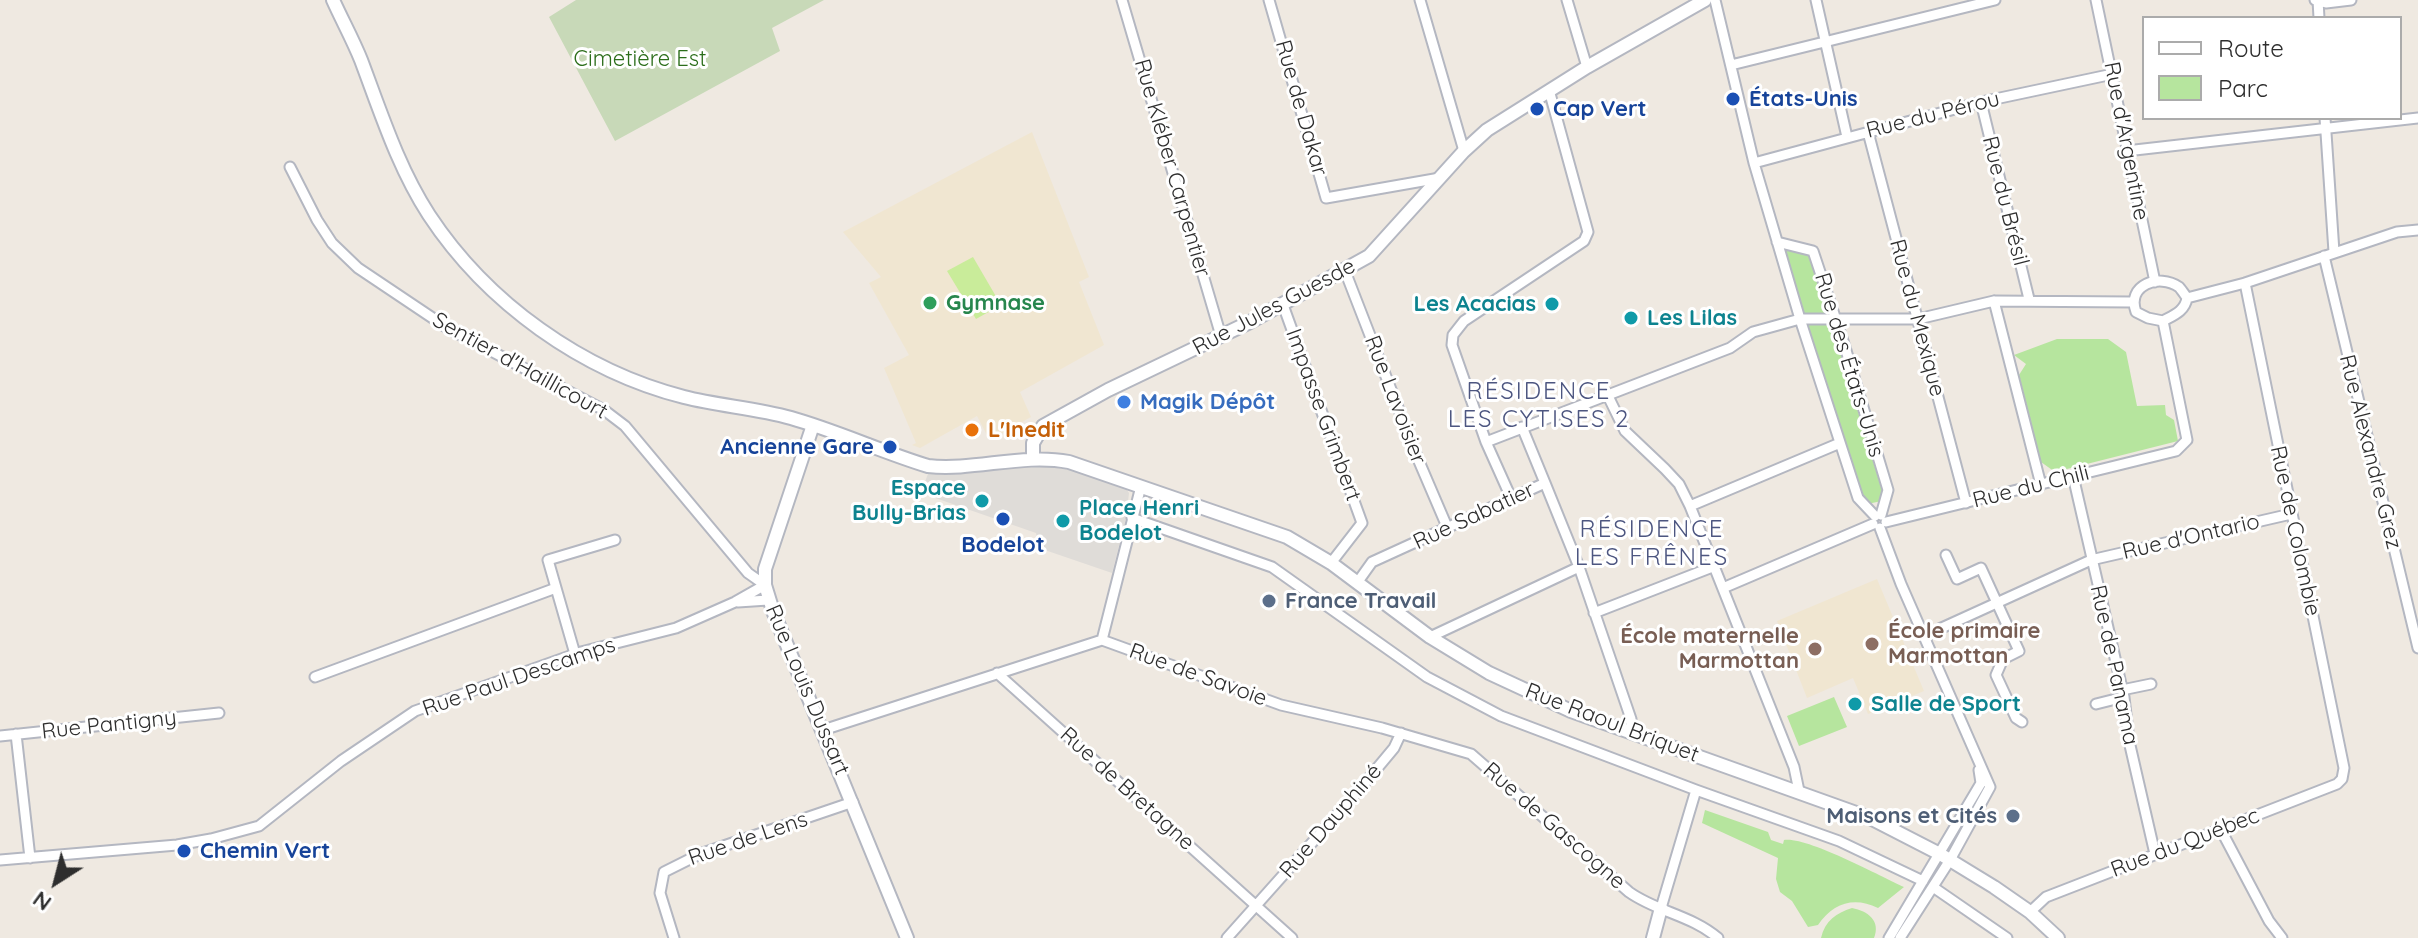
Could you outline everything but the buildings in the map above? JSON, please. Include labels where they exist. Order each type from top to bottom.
[{"type":"street","points":[[333,0],[357,50],[402,166],[429,215],[470,266],[543,331],[593,362],[642,383],[684,397],[775,414],[813,425],[928,466],[948,467],[1033,458]]},
{"type":"street","name":"Rue Kléber Carpentier","points":[[1122,0],[1221,336]]},
{"type":"street","name":"Rue de Dakar","points":[[1269,0],[1326,198],[1440,178]]},
{"type":"street","points":[[1420,0],[1464,151]]},
{"type":"street","points":[[1567,0],[1587,67]]},
{"type":"street","name":"Rue Jules Guesde","points":[[1033,458],[1033,443],[1043,426],[1345,271],[1381,246],[1464,151],[1487,130],[1587,67],[1705,0]]},
{"type":"street","name":"Rue des États-Unis","points":[[1715,0],[1754,163],[1800,319],[1858,498],[1879,521]]},
{"type":"street","points":[[1816,0],[1847,137]]},
{"type":"street","points":[[1731,65],[1995,0]]},
{"type":"street","name":"Rue d'Argentine","points":[[2096,0],[2155,282]]},
{"type":"street","points":[[2317,0],[2326,3],[2351,0]]},
{"type":"street","name":"Rue du Pérou","points":[[1754,163],[1981,102],[2113,74]]},
{"type":"street","points":[[1512,500],[1486,442],[1452,345],[1453,335],[1463,322],[1584,241],[1588,232],[1549,90]]},
{"type":"street","name":"Rue du Brésil","points":[[1981,102],[2029,299]]},
{"type":"street","points":[[2126,151],[2325,123],[2381,120]]},
{"type":"street","name":"Rue Alexandre Grez","points":[[2325,123],[2329,254],[2418,648]]},
{"type":"street","name":"Rue du Mexique","points":[[1868,132],[1966,503]]},
{"type":"street","name":"Sentier d'Haillicourt","points":[[290,167],[332,243],[358,268],[449,329],[604,410],[625,426],[748,573],[765,585]]},
{"type":"street","points":[[2187,298],[2245,283],[2397,232],[2418,230]]},
{"type":"street","name":"Rue des États-Unis","points":[[1777,242],[1813,251],[1888,490],[1879,521]]},
{"type":"street","name":"Rue Lavoisier","points":[[1345,271],[1448,529]]},
{"type":"street","points":[[2155,282],[2180,287],[2187,298],[2186,305],[2177,314],[2163,321],[2136,312],[2132,302],[2135,292],[2155,282]]},
{"type":"street","name":"Rue de Colombie","points":[[2245,283],[2344,768],[2342,779]]},
{"type":"street","points":[[1486,442],[1730,348],[1753,332],[1800,319],[1918,319],[1994,301],[2029,299],[2132,302]]},
{"type":"street","points":[[1994,301],[2041,485]]},
{"type":"street","name":"Impasse Grimbert","points":[[1283,305],[1362,523],[1331,563]]},
{"type":"street","name":"Rue du Chili","points":[[1723,588],[1879,521],[1966,503],[2176,451],[2187,440],[2163,321]]},
{"type":"street","points":[[1608,396],[1625,431],[1679,484],[1690,506],[1794,767],[1799,791]]},
{"type":"street","name":"Rue Louis Dussart","points":[[813,425],[767,561],[765,585],[768,600],[907,938]]},
{"type":"street","name":"Rue Sabatier","points":[[1357,583],[1372,562],[1545,483],[1522,427]]},
{"type":"street","points":[[1690,506],[1840,443]]},
{"type":"street","name":"Rue Raoul Briquet","points":[[1033,458],[1069,462],[1287,537],[1331,563],[1430,637],[1527,692],[1571,711],[1870,818],[1945,857],[2030,912],[2058,938]]},
{"type":"street","name":"Rue de Panama","points":[[2073,476],[2123,694],[2129,741],[2155,854]]},
{"type":"street","points":[[1545,483],[1579,567],[1631,719],[1631,732]]},
{"type":"street","points":[[1102,640],[1141,486]]},
{"type":"street","name":"Rue d'Ontario","points":[[1924,636],[2091,560],[2291,514]]},
{"type":"street","points":[[1132,518],[1272,567],[1427,677],[1501,716],[1839,841],[1923,881]]},
{"type":"street","points":[[1879,521],[1978,763],[1981,783],[1933,887],[1900,938]]},
{"type":"street","points":[[575,654],[548,560],[615,540]]},
{"type":"street","points":[[1946,555],[1957,579],[1981,568],[2019,651],[2003,659],[1996,675],[2016,718],[2022,722]]},
{"type":"street","points":[[1594,613],[1715,566]]},
{"type":"street","points":[[1430,637],[1579,567]]},
{"type":"street","name":"Rue Paul Descamps","points":[[0,860],[197,842],[259,826],[341,761],[415,711],[575,654],[676,628],[765,585]]},
{"type":"street","points":[[315,677],[556,588]]},
{"type":"street","name":"Rue Paul Descamps","points":[[735,602],[768,600]]},
{"type":"street","name":"Rue de Savoie","points":[[823,730],[1102,640],[1281,705],[1401,733]]},
{"type":"street","name":"Rue de Bretagne","points":[[997,673],[1292,938]]},
{"type":"street","points":[[2096,704],[2151,684]]},
{"type":"street","name":"Rue Pantigny","points":[[0,736],[219,713]]},
{"type":"street","name":"Rue Dauphiné","points":[[1227,938],[1377,769],[1394,748],[1401,733]]},
{"type":"street","name":"Rue de Gascogne","points":[[1401,733],[1471,754],[1629,892],[1641,900],[1693,920],[1718,938]]},
{"type":"street","points":[[16,734],[30,858]]},
{"type":"street","name":"Rue du Québec","points":[[2030,912],[2046,897],[2337,784],[2342,779]]},
{"type":"street","points":[[1653,938],[1696,790]]},
{"type":"street","name":"Rue de Lens","points":[[674,938],[660,893],[664,872],[673,866],[853,802]]},
{"type":"street","points":[[2221,830],[2269,921],[2282,938]]},
{"type":"street","points":[[1889,938],[1923,881],[1945,857]]},
{"type":"street","points":[[1933,887],[2007,938]]},
{"type":"shaded area","points":[[1032,132],[1089,277],[1079,282],[1104,345],[1020,392],[1031,417],[999,435],[989,439],[977,416],[920,448],[912,445],[916,443],[884,368],[909,355],[869,283],[881,277],[843,232]]},
{"type":"shaded area","name":"Place Henri Bodelot","points":[[1037,465],[1079,471],[1125,487],[1129,493],[1126,518],[1112,573],[1039,548],[1036,533],[921,493],[929,471],[941,475]]},
{"type":"shaded area","name":"École primaire Marmottan","points":[[1877,579],[1924,691],[1868,714],[1853,678],[1807,698],[1777,621]]},
{"type":"green space","name":"Cimetière Est","points":[[576,0],[824,0],[772,28],[780,51],[615,141],[549,17]]},
{"type":"green space","points":[[1786,249],[1805,251],[1813,259],[1827,310],[1824,316],[1799,314],[1783,255]]},
{"type":"green space","points":[[973,257],[1001,305],[976,319],[947,271]]},
{"type":"green space","points":[[1827,324],[1833,329],[1884,497],[1882,501],[1867,504],[1859,494],[1804,331],[1808,325]]},
{"type":"green space","points":[[2057,339],[2108,339],[2126,352],[2137,406],[2165,405],[2166,415],[2174,420],[2178,441],[2055,472],[2041,462],[2019,375],[2026,364],[2014,355]]},
{"type":"green space","points":[[1834,697],[1847,727],[1799,746],[1787,716]]},
{"type":"green space","points":[[1705,810],[1768,832],[1771,840],[1783,844],[1784,840],[1794,840],[1825,850],[1904,887],[1878,908],[1852,902],[1830,911],[1818,925],[1808,927],[1792,901],[1780,892],[1776,879],[1778,858],[1702,823]]},
{"type":"green space","points":[[1852,908],[1872,918],[1876,927],[1874,938],[1821,938],[1832,918]]},
{"type":"place","name":"États-Unis","points":[[1733,99]]},
{"type":"place","name":"Cap Vert","points":[[1537,109]]},
{"type":"place","name":"Gymnase","points":[[930,303]]},
{"type":"place","name":"Les Acacias","points":[[1552,304]]},
{"type":"place","name":"Les Lilas","points":[[1631,318]]},
{"type":"place","name":"Magik Dépôt","points":[[1124,402]]},
{"type":"place","name":"L'Inedit","points":[[972,430]]},
{"type":"place","name":"Ancienne Gare","points":[[890,447]]},
{"type":"place","name":"Espace Bully-Brias","points":[[982,501]]},
{"type":"place","name":"Bodelot","points":[[1003,519]]},
{"type":"place","name":"Place Henri Bodelot","points":[[1063,521]]},
{"type":"place","name":"France Travail","points":[[1269,601]]},
{"type":"place","name":"École primaire Marmottan","points":[[1872,644]]},
{"type":"place","name":"École maternelle Marmottan","points":[[1815,649]]},
{"type":"place","name":"Salle de Sport","points":[[1855,704]]},
{"type":"place","name":"Maisons et Cités","points":[[2013,816]]},
{"type":"place","name":"Chemin Vert","points":[[184,851]]},
{"type":"district","name":"RÉSIDENCE LES CYTISES 2","points":[[1539,406]]},
{"type":"district","name":"RÉSIDENCE LES FRÊNES","points":[[1652,544]]}]
